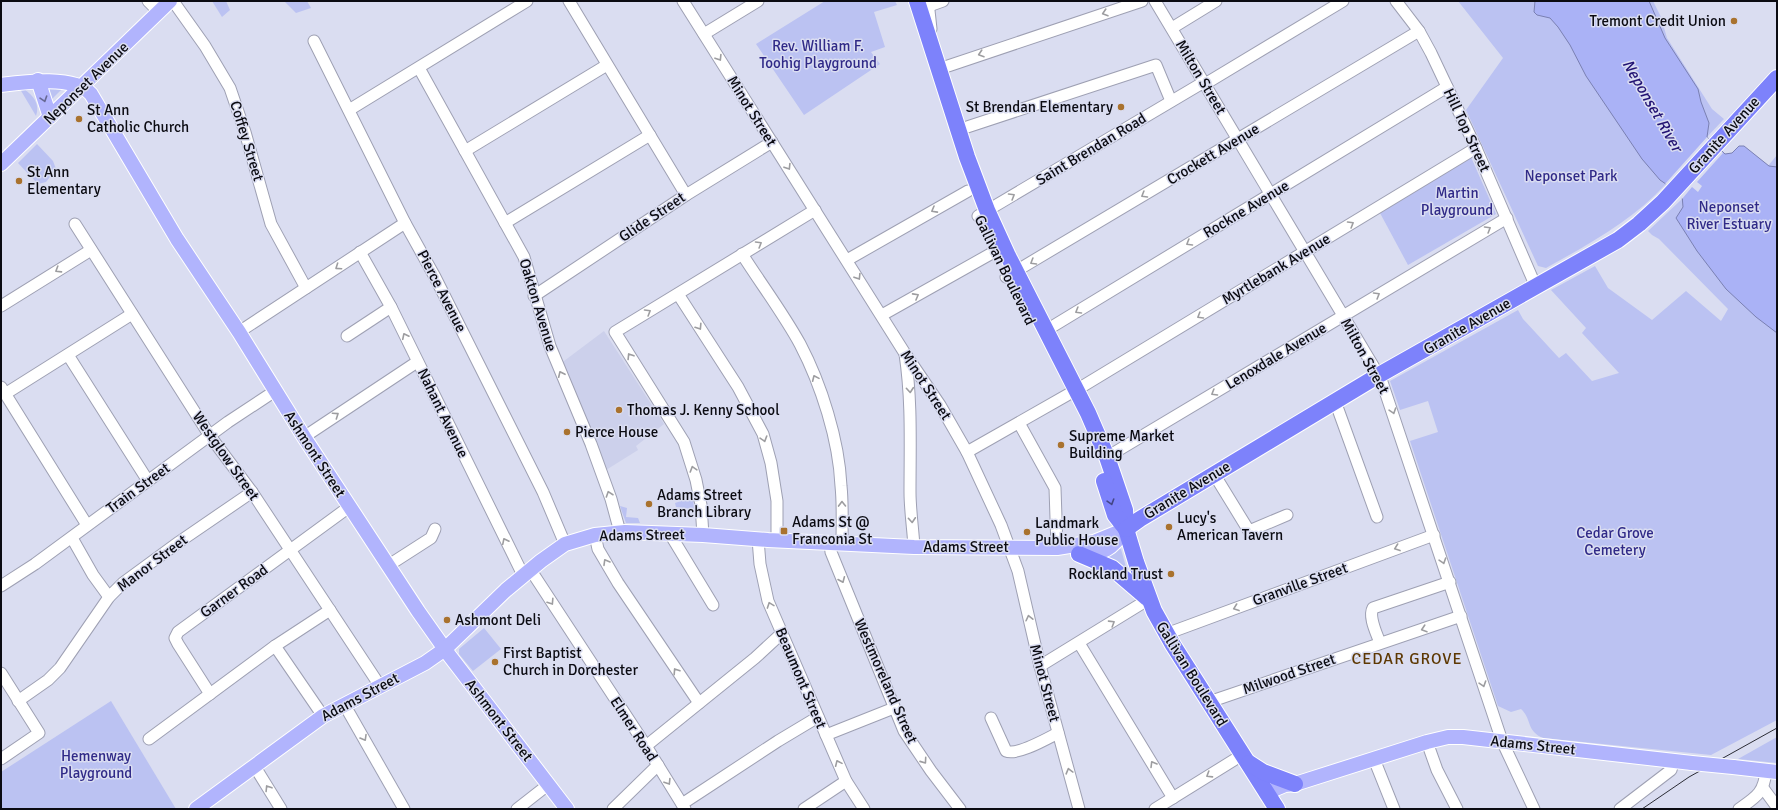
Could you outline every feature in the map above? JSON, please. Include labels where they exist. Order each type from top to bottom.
[{"type":"highway","name":"Gallivan Boulevard","points":[[918,4],[958,130],[994,252],[1011,275],[1046,331],[1072,393],[1096,457],[1115,515],[1126,529]]},
{"type":"highway","name":"Gallivan Boulevard","points":[[918,4],[968,191],[983,213],[1011,275],[1107,457],[1125,510],[1126,529],[1149,600],[1166,634],[1272,801]]},
{"type":"highway","name":"Granite Avenue","points":[[1126,529],[1140,518],[1379,375],[1618,240],[1650,215],[1776,76]]},
{"type":"highway","points":[[1079,554],[1112,568],[1149,600]]},
{"type":"highway","points":[[1244,758],[1263,772],[1295,784]]},
{"type":"main road","name":"Neponset Avenue","points":[[1,164],[170,1]]},
{"type":"main road","points":[[38,80],[50,117]]},
{"type":"main road","points":[[1,85],[38,80],[52,81],[81,87]]},
{"type":"main road","name":"Ashmont Street","points":[[81,87],[91,94],[177,238],[239,332],[349,507],[445,649],[567,809]]},
{"type":"main road","name":"Adams Street","points":[[196,809],[323,716],[425,663],[445,649],[506,590],[527,572],[565,544],[595,534],[620,532],[703,535],[914,547],[1057,548],[1094,542],[1126,529]]},
{"type":"main road","name":"Adams Street","points":[[1057,548],[1079,554],[1094,554],[1112,547],[1126,529]]},
{"type":"main road","name":"Adams Street","points":[[1272,801],[1285,785],[1295,784],[1427,742],[1456,737],[1771,771]]},
{"type":"street","points":[[148,1],[159,12]]},
{"type":"street","name":"Coffey Street","points":[[174,1],[205,46],[230,88],[245,132],[271,224],[306,288]]},
{"type":"street","points":[[350,110],[527,1]]},
{"type":"street","points":[[569,1],[686,195]]},
{"type":"street","name":"Minot Street","points":[[683,1],[904,352],[940,405],[967,452],[1001,525],[1018,571],[1040,666],[1079,809]]},
{"type":"street","points":[[704,34],[758,1]]},
{"type":"street","points":[[918,4],[944,1]]},
{"type":"street","points":[[937,62],[1142,1]]},
{"type":"street","name":"Milton Street","points":[[1155,1],[1344,316],[1379,375],[1387,392],[1502,742],[1534,809]]},
{"type":"street","points":[[1172,28],[1216,1]]},
{"type":"street","name":"Saint Brendan Road","points":[[983,213],[1343,1]]},
{"type":"street","name":"Hill Top Street","points":[[1396,1],[1419,31],[1447,87],[1476,148],[1536,286]]},
{"type":"street","name":"Crockett Avenue","points":[[1011,275],[1419,31]]},
{"type":"street","name":"Pierce Avenue","points":[[314,41],[405,222],[436,277],[543,492],[565,544]]},
{"type":"street","points":[[958,130],[1156,64],[1171,101]]},
{"type":"street","points":[[465,151],[607,65]]},
{"type":"street","name":"Oakton Avenue","points":[[419,68],[524,257],[534,296],[550,346],[574,402],[611,499],[620,532]]},
{"type":"street","name":"Rockne Avenue","points":[[1046,331],[1447,87]]},
{"type":"street","points":[[505,223],[650,135]]},
{"type":"street","name":"Glide Street","points":[[534,296],[686,195],[772,142]]},
{"type":"street","name":"Myrtlebank Avenue","points":[[967,452],[1072,393],[1476,148]]},
{"type":"street","points":[[847,260],[968,191]]},
{"type":"street","points":[[703,535],[701,505],[696,480],[684,442],[615,332],[815,210]]},
{"type":"street","name":"Lenoxdale Avenue","points":[[1107,457],[1506,218]]},
{"type":"street","points":[[239,332],[405,222]]},
{"type":"street","name":"Westglow Street","points":[[75,224],[210,436],[252,492],[380,686]]},
{"type":"street","points":[[1,306],[92,250]]},
{"type":"street","name":"Nahant Avenue","points":[[360,252],[391,307],[417,362],[527,572]]},
{"type":"street","points":[[882,316],[994,252]]},
{"type":"street","name":"Westmoreland Street","points":[[742,254],[800,344],[819,388],[832,430],[842,485],[836,543],[831,552],[904,731],[960,809]]},
{"type":"street","points":[[678,294],[738,387],[762,434],[771,463],[777,501],[777,540]]},
{"type":"street","points":[[347,336],[391,307]]},
{"type":"street","points":[[87,525],[3,391],[68,355],[132,314]]},
{"type":"street","points":[[904,352],[910,389],[910,493],[914,547]]},
{"type":"street","points":[[68,355],[148,481]]},
{"type":"street","points":[[304,437],[417,362]]},
{"type":"street","name":"Train Street","points":[[1,586],[72,538],[87,525],[275,391]]},
{"type":"street","points":[[1335,401],[1376,517]]},
{"type":"street","points":[[1019,422],[1055,488],[1057,548]]},
{"type":"street","points":[[1214,474],[1249,531],[1287,515]]},
{"type":"street","name":"Manor Street","points":[[18,700],[44,684],[60,668],[109,597],[142,569],[252,492]]},
{"type":"street","name":"Garner Road","points":[[210,694],[178,644],[175,638],[178,632],[349,507]]},
{"type":"street","points":[[389,565],[431,538],[435,529]]},
{"type":"street","points":[[595,534],[598,549],[618,583],[699,703]]},
{"type":"street","points":[[670,534],[714,605]]},
{"type":"street","name":"Granville Street","points":[[1166,634],[1434,535]]},
{"type":"street","points":[[72,538],[93,575],[109,597]]},
{"type":"street","name":"Beaumont Street","points":[[758,539],[760,564],[768,600],[781,634],[846,781],[864,809]]},
{"type":"street","name":"Elmer Road","points":[[527,572],[646,746],[684,807]]},
{"type":"street","points":[[1380,643],[1371,616],[1373,608],[1450,582]]},
{"type":"street","points":[[1040,666],[1149,600]]},
{"type":"street","points":[[149,739],[276,646],[330,610]]},
{"type":"street","name":"Milwood Street","points":[[1209,702],[1461,616]]},
{"type":"street","points":[[646,746],[755,658],[781,634]]},
{"type":"street","points":[[1079,643],[1173,798]]},
{"type":"street","points":[[276,646],[323,716]]},
{"type":"street","points":[[1,673],[39,734],[1,759]]},
{"type":"street","points":[[344,704],[404,809]]},
{"type":"street","points":[[826,736],[894,708]]},
{"type":"street","points":[[684,807],[778,741],[818,717]]},
{"type":"street","points":[[991,718],[1006,751],[1009,753],[1017,752],[1058,733]]},
{"type":"street","points":[[1427,742],[1437,770],[1457,809]]},
{"type":"street","points":[[1155,809],[1244,758]]},
{"type":"street","points":[[1374,759],[1394,809]]},
{"type":"street","points":[[1620,809],[1671,770],[1674,760]]},
{"type":"street","points":[[613,809],[658,766]]},
{"type":"street","points":[[255,767],[281,809]]},
{"type":"street","points":[[1739,809],[1757,796],[1771,771]]},
{"type":"street","points":[[804,809],[846,781]]},
{"type":"street","points":[[516,809],[549,784]]},
{"type":"street","points":[[1762,788],[1777,807]]},
{"type":"shaded area","name":"Thomas J. Kenny School","points":[[604,331],[664,424],[636,446],[638,450],[606,470],[578,397],[560,364]]},
{"type":"green space","points":[[212,1],[226,1],[230,10],[222,17]]},
{"type":"green space","points":[[284,1],[307,1],[311,8],[296,13]]},
{"type":"green space","name":"Rev. William F. Toohig Playground","points":[[825,1],[895,1],[897,5],[874,12],[885,47],[871,52],[880,64],[804,115],[756,44]]},
{"type":"green space","name":"Cedar Grove Cemetery","points":[[1458,1],[1653,1],[1661,17],[1667,38],[1712,109],[1724,119],[1707,137],[1725,154],[1732,153],[1739,146],[1744,146],[1768,166],[1777,155],[1777,720],[1711,755],[1543,738],[1534,732],[1527,717],[1521,709],[1511,712],[1498,706],[1410,441],[1438,432],[1428,401],[1400,410],[1390,381],[1518,310],[1523,319],[1559,358],[1566,353],[1592,381],[1619,373],[1582,333],[1586,328],[1551,290],[1595,266],[1608,288],[1652,320],[1686,291],[1721,321],[1728,309],[1659,239],[1648,231],[1683,198],[1666,184],[1639,209],[1609,231],[1546,268],[1538,266],[1466,110],[1503,58]]},
{"type":"green space","points":[[47,87],[61,89],[62,89],[51,100]]},
{"type":"green space","points":[[20,89],[24,89],[33,97],[37,104],[36,116]]},
{"type":"green space","points":[[37,144],[53,161],[56,169],[46,182],[38,184],[18,163]]},
{"type":"green space","name":"Martin Playground","points":[[1471,157],[1496,214],[1408,265],[1380,213]]},
{"type":"green space","points":[[693,497],[694,511],[676,507],[675,503]]},
{"type":"green space","points":[[620,506],[627,508],[626,517],[638,518],[640,523],[626,523]]},
{"type":"green space","points":[[1119,548],[1121,549],[1126,567],[1125,570],[1104,556]]},
{"type":"green space","points":[[484,628],[501,649],[473,671],[459,654],[459,649]]},
{"type":"green space","name":"Hemenway Playground","points":[[111,701],[176,809],[3,809],[1,806],[1,772]]},
{"type":"green space","points":[[1777,737],[1777,763],[1738,759]]},
{"type":"water","name":"Neponset River Estuary","points":[[1535,1],[1649,1],[1665,38],[1698,89],[1709,123],[1707,137],[1725,154],[1732,153],[1739,146],[1744,146],[1769,166],[1777,167],[1777,333],[1756,317],[1726,289],[1697,251],[1676,218],[1683,207],[1682,195],[1660,180],[1642,159],[1586,76],[1570,45],[1558,27],[1550,18],[1537,15],[1534,12]]},
{"type":"pier","points":[[1707,137],[1723,153],[1697,182],[1702,186],[1698,192],[1692,187],[1682,199],[1679,194],[1665,184]]},
{"type":"tram line","points":[[1642,809],[1689,777],[1777,728]]},
{"type":"place","name":"Tremont Credit Union","points":[[1734,21]]},
{"type":"place","name":"St Brendan Elementary","points":[[1121,107]]},
{"type":"place","name":"St Ann Catholic Church","points":[[79,119]]},
{"type":"place","name":"St Ann Elementary","points":[[19,181]]},
{"type":"place","name":"Thomas J. Kenny School","points":[[619,410]]},
{"type":"place","name":"Pierce House","points":[[567,432]]},
{"type":"place","name":"Supreme Market Building","points":[[1061,445]]},
{"type":"place","name":"Adams Street Branch Library","points":[[649,504]]},
{"type":"place","name":"Lucy's American Tavern","points":[[1169,527]]},
{"type":"place","name":"Adams St @ Franconia St","points":[[784,531]]},
{"type":"place","name":"Landmark Public House","points":[[1027,532]]},
{"type":"place","name":"Rockland Trust","points":[[1171,574]]},
{"type":"place","name":"Ashmont Deli","points":[[447,620]]},
{"type":"place","name":"First Baptist Church in Dorchester","points":[[495,662]]},
{"type":"district","name":"CEDAR GROVE","points":[[1407,658]]},
{"type":"water label","name":"Neponset River","points":[[1653,105]]},
{"type":"park label","name":"Neponset Park","points":[[1571,176]]}]
